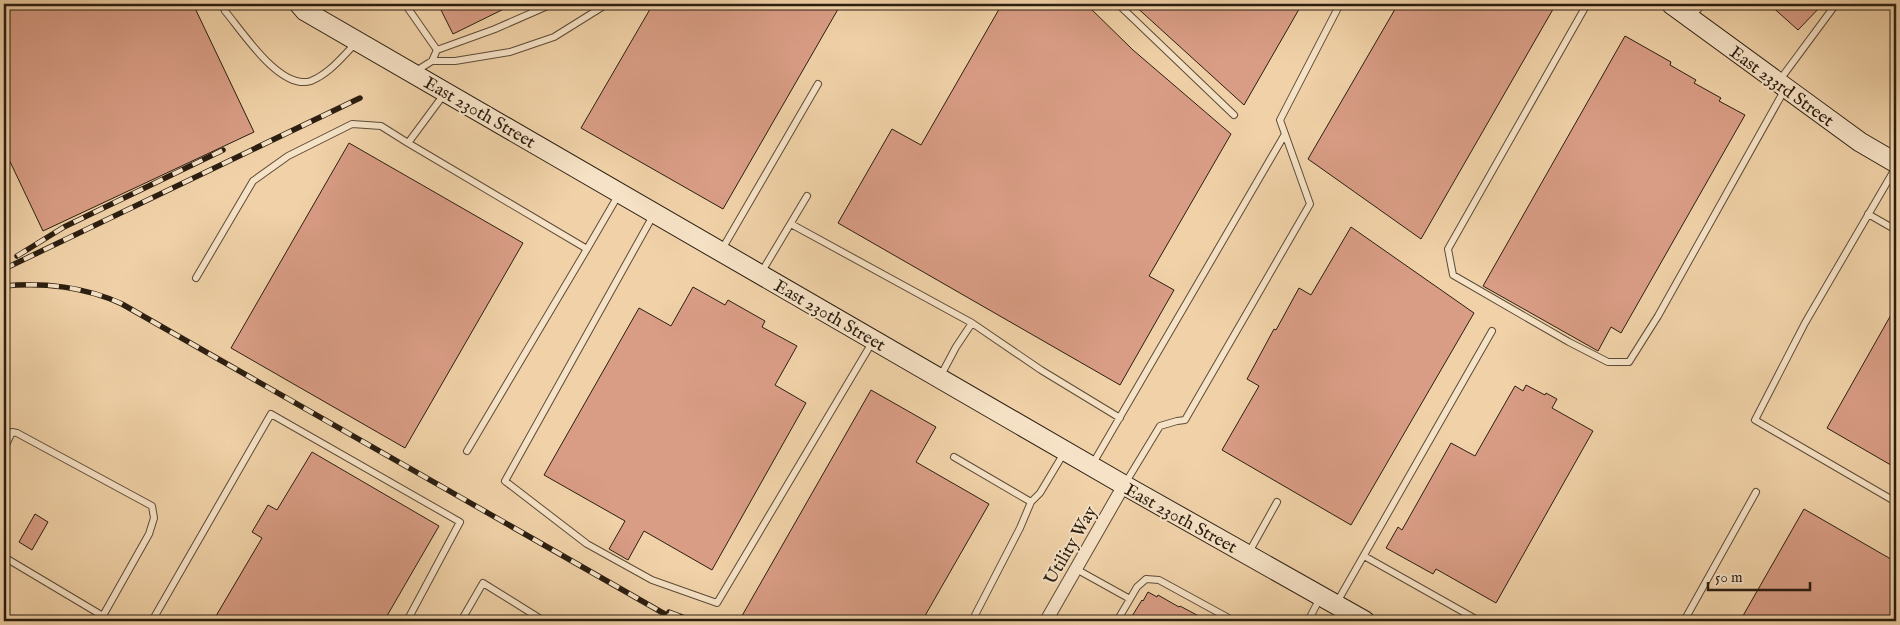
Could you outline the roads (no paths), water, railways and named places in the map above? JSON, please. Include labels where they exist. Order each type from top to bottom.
[{"type":"street","name":"East 230th Street","points":[[299,4],[305,11],[1065,452],[1365,621]]},
{"type":"street","name":"East 233rd Street","points":[[1671,4],[1697,11],[1782,85],[1860,142],[1896,163]]},
{"type":"street","name":"Utility Way","points":[[1046,621],[1124,485]]},
{"type":"lane","points":[[222,4],[273,69],[295,80],[310,82],[327,72],[358,41]]},
{"type":"lane","points":[[406,4],[437,50]]},
{"type":"lane","points":[[432,61],[437,50],[495,30],[552,4]]},
{"type":"lane","points":[[413,73],[432,61],[455,61],[510,52],[554,37],[607,4]]},
{"type":"lane","points":[[1118,4],[1234,115]]},
{"type":"lane","points":[[1124,485],[1160,426],[1177,420],[1185,420],[1310,204],[1280,120],[1340,4]]},
{"type":"lane","points":[[1587,4],[1448,249],[1453,275],[1569,342],[1608,362],[1628,362],[1658,316],[1782,85],[1836,4]]},
{"type":"lane","points":[[721,252],[818,84]]},
{"type":"lane","points":[[408,142],[445,92]]},
{"type":"lane","points":[[196,278],[253,181],[288,156],[352,124],[381,126],[587,249]]},
{"type":"lane","points":[[1091,466],[1285,134]]},
{"type":"lane","points":[[1896,163],[1805,323],[1755,420],[1896,502]]},
{"type":"lane","points":[[467,451],[619,193]]},
{"type":"lane","points":[[760,274],[807,196]]},
{"type":"lane","points":[[654,213],[505,482],[587,544],[652,580],[717,603],[873,340]]},
{"type":"lane","points":[[1868,214],[1896,230]]},
{"type":"lane","points":[[791,224],[972,323],[1041,370],[1120,418]]},
{"type":"lane","points":[[940,378],[956,347],[972,323]]},
{"type":"lane","points":[[1308,621],[1328,601],[1364,556],[1492,332]]},
{"type":"lane","points":[[152,621],[271,414],[460,522],[407,621]]},
{"type":"lane","points":[[4,449],[12,432],[36,442],[152,506],[154,518],[149,534],[101,619],[4,557]]},
{"type":"lane","points":[[972,621],[1020,528],[1031,502],[1040,493],[1065,452]]},
{"type":"lane","points":[[954,457],[1031,502]]},
{"type":"lane","points":[[1684,621],[1756,492]]},
{"type":"lane","points":[[1247,555],[1277,502]]},
{"type":"lane","points":[[1364,556],[1474,618],[1472,621]]},
{"type":"lane","points":[[1076,569],[1130,599]]},
{"type":"lane","points":[[1117,621],[1137,587],[1146,579],[1159,580],[1234,621]]},
{"type":"lane","points":[[461,621],[483,583],[544,621]]},
{"type":"railway","points":[[4,269],[360,98]]},
{"type":"railway","points":[[17,256],[64,227],[223,150]]},
{"type":"railway","points":[[4,286],[49,285],[64,287],[94,293],[122,304],[677,621]]},
{"type":"railway","points":[[669,612],[693,621]]}]
